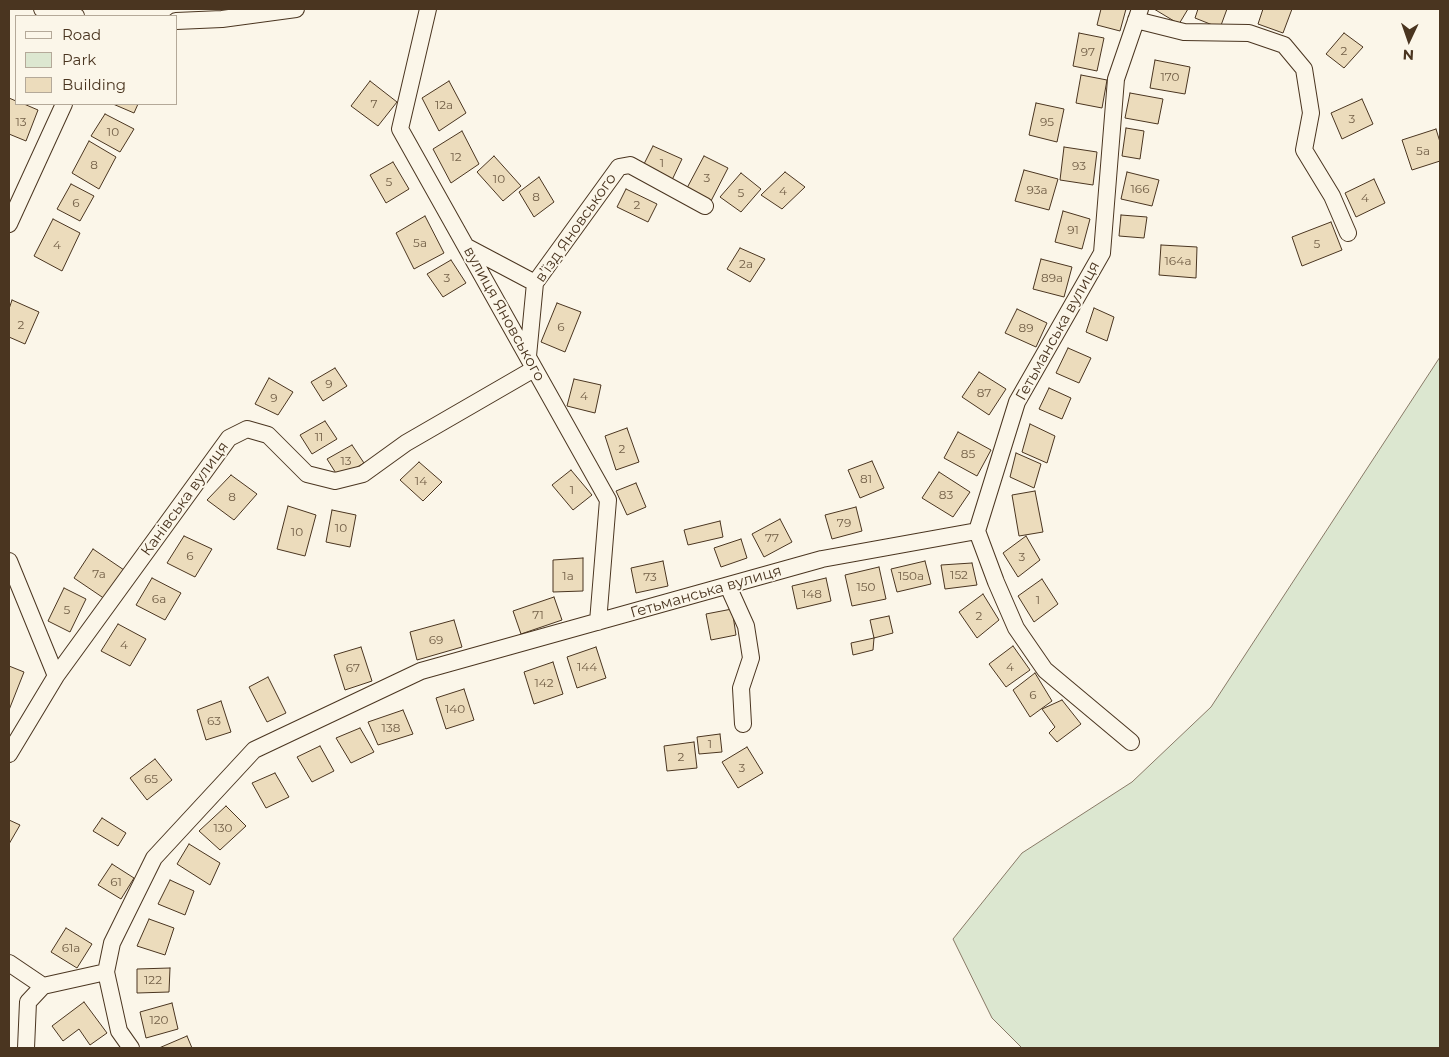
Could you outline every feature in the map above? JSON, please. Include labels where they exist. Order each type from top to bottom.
[{"type":"street","points":[[42,9],[71,15]]},
{"type":"street","points":[[178,21],[222,18],[296,9]]},
{"type":"street","name":"вулиця Яновського","points":[[428,9],[400,129],[608,500],[598,622]]},
{"type":"street","points":[[1138,14],[1184,32],[1249,33],[1284,45],[1304,69],[1311,113],[1304,150],[1332,196],[1348,232]]},
{"type":"street","name":"Гетьманська вулиця","points":[[130,1048],[119,1031],[106,972],[112,943],[154,858],[254,750],[421,672],[822,560],[977,531],[1017,402],[1102,252],[1116,79],[1138,14]]},
{"type":"street","points":[[9,224],[64,105]]},
{"type":"street","name":"в’їзд Яновського","points":[[531,362],[535,283],[619,167],[630,165],[705,206]]},
{"type":"street","points":[[466,247],[535,283]]},
{"type":"street","name":"Канівська вулиця","points":[[9,754],[56,676],[229,438],[247,429],[268,435],[307,474],[335,481],[363,474],[406,443],[531,362]]},
{"type":"street","points":[[977,531],[1016,628],[1046,670],[1131,742]]},
{"type":"street","points":[[9,561],[56,676]]},
{"type":"street","points":[[728,586],[746,626],[751,658],[741,688],[743,724]]},
{"type":"street","points":[[9,963],[43,986]]},
{"type":"street","points":[[26,1048],[28,1002],[43,986],[106,972]]},
{"type":"green space","points":[[1440,357],[1440,1048],[1022,1048],[992,1018],[953,939],[1022,853],[1132,782],[1211,707]]},
{"type":"building","points":[[1101,9],[1126,9],[1120,31],[1097,25]]},
{"type":"building","points":[[1154,9],[1188,9],[1179,24]]},
{"type":"building","points":[[1198,9],[1227,9],[1220,28],[1195,18]]},
{"type":"building","points":[[1263,9],[1292,9],[1283,33],[1258,24]]},
{"type":"building","points":[[1079,33],[1104,38],[1097,71],[1073,66]]},
{"type":"building","points":[[1344,33],[1363,47],[1344,68],[1326,54]]},
{"type":"building","points":[[1155,60],[1190,67],[1185,94],[1150,88]]},
{"type":"building","points":[[1081,75],[1107,80],[1102,108],[1076,103]]},
{"type":"building","points":[[370,81],[397,102],[378,126],[351,106]]},
{"type":"building","points":[[449,81],[466,113],[439,131],[422,98]]},
{"type":"building","points":[[1130,93],[1163,99],[1158,124],[1125,118]]},
{"type":"building","points":[[9,98],[15,101],[15,105],[26,105],[38,110],[26,141],[9,134]]},
{"type":"building","points":[[1362,99],[1373,124],[1342,139],[1331,113]]},
{"type":"building","points":[[1036,103],[1064,109],[1057,142],[1029,135]]},
{"type":"building","points":[[115,105],[138,105],[134,113]]},
{"type":"building","points":[[105,114],[134,129],[120,152],[91,136]]},
{"type":"building","points":[[1126,128],[1144,131],[1140,159],[1122,156]]},
{"type":"building","points":[[1436,129],[1440,142],[1440,161],[1412,170],[1402,140]]},
{"type":"building","points":[[462,131],[479,164],[451,183],[433,149]]},
{"type":"building","points":[[89,141],[116,157],[99,189],[72,173]]},
{"type":"building","points":[[653,146],[682,159],[672,180],[643,166]]},
{"type":"building","points":[[1064,147],[1097,152],[1093,185],[1060,180]]},
{"type":"building","points":[[494,156],[521,186],[503,201],[477,172]]},
{"type":"building","points":[[704,156],[728,168],[711,201],[687,188]]},
{"type":"building","points":[[393,162],[409,189],[386,203],[370,175]]},
{"type":"building","points":[[1024,170],[1058,179],[1049,210],[1015,201]]},
{"type":"building","points":[[785,172],[805,187],[782,209],[761,195]]},
{"type":"building","points":[[1127,172],[1159,180],[1152,206],[1121,199]]},
{"type":"building","points":[[741,173],[761,189],[741,212],[720,197]]},
{"type":"building","points":[[539,177],[554,202],[534,217],[519,192]]},
{"type":"building","points":[[1374,179],[1385,203],[1356,217],[1345,193]]},
{"type":"building","points":[[71,184],[94,196],[80,221],[57,209]]},
{"type":"building","points":[[626,189],[657,204],[648,222],[617,207]]},
{"type":"building","points":[[1063,211],[1090,219],[1082,249],[1055,242]]},
{"type":"building","points":[[1121,215],[1147,217],[1144,238],[1119,236]]},
{"type":"building","points":[[425,216],[444,253],[414,269],[396,233]]},
{"type":"building","points":[[53,219],[80,233],[62,271],[34,256]]},
{"type":"building","points":[[1331,222],[1342,250],[1302,266],[1292,237]]},
{"type":"building","points":[[1161,245],[1197,247],[1196,278],[1159,275]]},
{"type":"building","points":[[740,248],[765,259],[750,282],[727,269]]},
{"type":"building","points":[[1041,259],[1072,267],[1064,297],[1033,289]]},
{"type":"building","points":[[451,260],[466,283],[443,297],[427,274]]},
{"type":"building","points":[[12,300],[39,312],[25,344],[9,337],[9,309]]},
{"type":"building","points":[[557,303],[581,312],[565,352],[541,342]]},
{"type":"building","points":[[1094,308],[1114,317],[1107,341],[1086,332]]},
{"type":"building","points":[[1017,309],[1047,323],[1036,347],[1005,333]]},
{"type":"building","points":[[1068,348],[1091,358],[1079,383],[1056,373]]},
{"type":"building","points":[[335,368],[347,386],[323,401],[311,382]]},
{"type":"building","points":[[979,372],[1006,389],[989,415],[962,397]]},
{"type":"building","points":[[269,378],[293,392],[278,415],[255,404]]},
{"type":"building","points":[[574,379],[601,385],[595,413],[567,406]]},
{"type":"building","points":[[1049,388],[1071,398],[1062,419],[1039,409]]},
{"type":"building","points":[[325,421],[337,439],[312,454],[300,435]]},
{"type":"building","points":[[1030,424],[1055,436],[1047,463],[1022,452]]},
{"type":"building","points":[[627,428],[639,462],[616,470],[605,436]]},
{"type":"building","points":[[958,432],[991,450],[977,476],[944,458]]},
{"type":"building","points":[[352,445],[364,463],[339,478],[327,459]]},
{"type":"building","points":[[1016,453],[1041,464],[1034,488],[1010,477]]},
{"type":"building","points":[[872,461],[884,488],[860,498],[848,470]]},
{"type":"building","points":[[419,462],[442,482],[423,501],[400,480]]},
{"type":"building","points":[[571,470],[592,495],[573,510],[552,485]]},
{"type":"building","points":[[939,472],[970,492],[953,517],[922,498]]},
{"type":"building","points":[[231,475],[257,494],[234,520],[207,500]]},
{"type":"building","points":[[636,483],[646,507],[627,515],[616,491]]},
{"type":"building","points":[[1035,491],[1043,532],[1019,536],[1012,495]]},
{"type":"building","points":[[288,506],[316,515],[305,556],[277,549]]},
{"type":"building","points":[[856,507],[862,531],[832,539],[825,515]]},
{"type":"building","points":[[332,510],[356,515],[350,547],[326,542]]},
{"type":"building","points":[[780,519],[792,542],[764,557],[752,534]]},
{"type":"building","points":[[720,521],[723,537],[688,545],[684,530]]},
{"type":"building","points":[[184,536],[212,549],[195,577],[167,563]]},
{"type":"building","points":[[1026,536],[1040,560],[1018,577],[1003,553]]},
{"type":"building","points":[[741,539],[747,558],[721,567],[714,548]]},
{"type":"building","points":[[93,549],[124,570],[105,599],[74,578]]},
{"type":"building","points":[[583,558],[583,591],[553,592],[553,560]]},
{"type":"building","points":[[663,561],[668,586],[636,593],[631,568]]},
{"type":"building","points":[[925,561],[931,584],[897,592],[891,569]]},
{"type":"building","points":[[972,563],[977,585],[945,589],[941,565]]},
{"type":"building","points":[[879,567],[886,599],[852,606],[845,575]]},
{"type":"building","points":[[152,578],[181,593],[165,620],[136,605]]},
{"type":"building","points":[[826,578],[831,601],[797,609],[792,586]]},
{"type":"building","points":[[1042,579],[1058,604],[1034,622],[1018,596]]},
{"type":"building","points":[[64,588],[86,599],[70,632],[48,621]]},
{"type":"building","points":[[983,594],[999,620],[977,638],[959,612]]},
{"type":"building","points":[[554,597],[562,620],[521,634],[513,611]]},
{"type":"building","points":[[732,609],[736,635],[711,640],[706,614]]},
{"type":"building","points":[[889,616],[893,633],[874,638],[870,620]]},
{"type":"building","points":[[454,620],[462,647],[417,660],[410,632]]},
{"type":"building","points":[[118,624],[146,639],[130,666],[101,651]]},
{"type":"building","points":[[874,638],[873,650],[853,655],[851,643]]},
{"type":"building","points":[[1013,646],[1030,670],[1006,687],[989,664]]},
{"type":"building","points":[[361,647],[372,681],[345,690],[334,655]]},
{"type":"building","points":[[596,647],[606,678],[577,688],[567,657]]},
{"type":"building","points":[[553,662],[563,694],[534,704],[524,672]]},
{"type":"building","points":[[9,666],[24,672],[9,710]]},
{"type":"building","points":[[1035,673],[1052,701],[1030,717],[1013,690]]},
{"type":"building","points":[[268,677],[286,713],[267,722],[249,687]]},
{"type":"building","points":[[464,689],[474,720],[446,729],[436,698]]},
{"type":"building","points":[[1062,700],[1081,724],[1057,742],[1049,733],[1055,727],[1042,709]]},
{"type":"building","points":[[221,701],[231,732],[206,740],[197,710]]},
{"type":"building","points":[[403,710],[413,734],[378,745],[368,722]]},
{"type":"building","points":[[360,728],[374,752],[351,763],[336,738]]},
{"type":"building","points":[[720,734],[722,752],[699,754],[697,737]]},
{"type":"building","points":[[694,742],[697,768],[667,771],[664,746]]},
{"type":"building","points":[[320,746],[334,771],[312,782],[297,757]]},
{"type":"building","points":[[747,747],[763,773],[738,788],[722,762]]},
{"type":"building","points":[[155,759],[172,780],[147,800],[130,778]]},
{"type":"building","points":[[275,773],[289,797],[266,808],[252,783]]},
{"type":"building","points":[[226,806],[246,826],[220,850],[199,831]]},
{"type":"building","points":[[102,818],[126,833],[118,846],[93,831]]},
{"type":"building","points":[[9,820],[20,825],[9,844]]},
{"type":"building","points":[[189,844],[220,863],[210,885],[177,864]]},
{"type":"building","points":[[112,864],[134,878],[121,899],[98,885]]},
{"type":"building","points":[[170,880],[194,891],[185,915],[158,904]]},
{"type":"building","points":[[149,919],[174,928],[165,955],[137,946]]},
{"type":"building","points":[[66,928],[92,944],[77,968],[51,952]]},
{"type":"building","points":[[170,968],[169,992],[137,993],[137,969]]},
{"type":"building","points":[[84,1002],[107,1033],[90,1045],[79,1029],[63,1041],[52,1026]]},
{"type":"building","points":[[172,1003],[178,1029],[146,1038],[140,1012]]},
{"type":"building","points":[[187,1036],[192,1048],[159,1048]]}]
